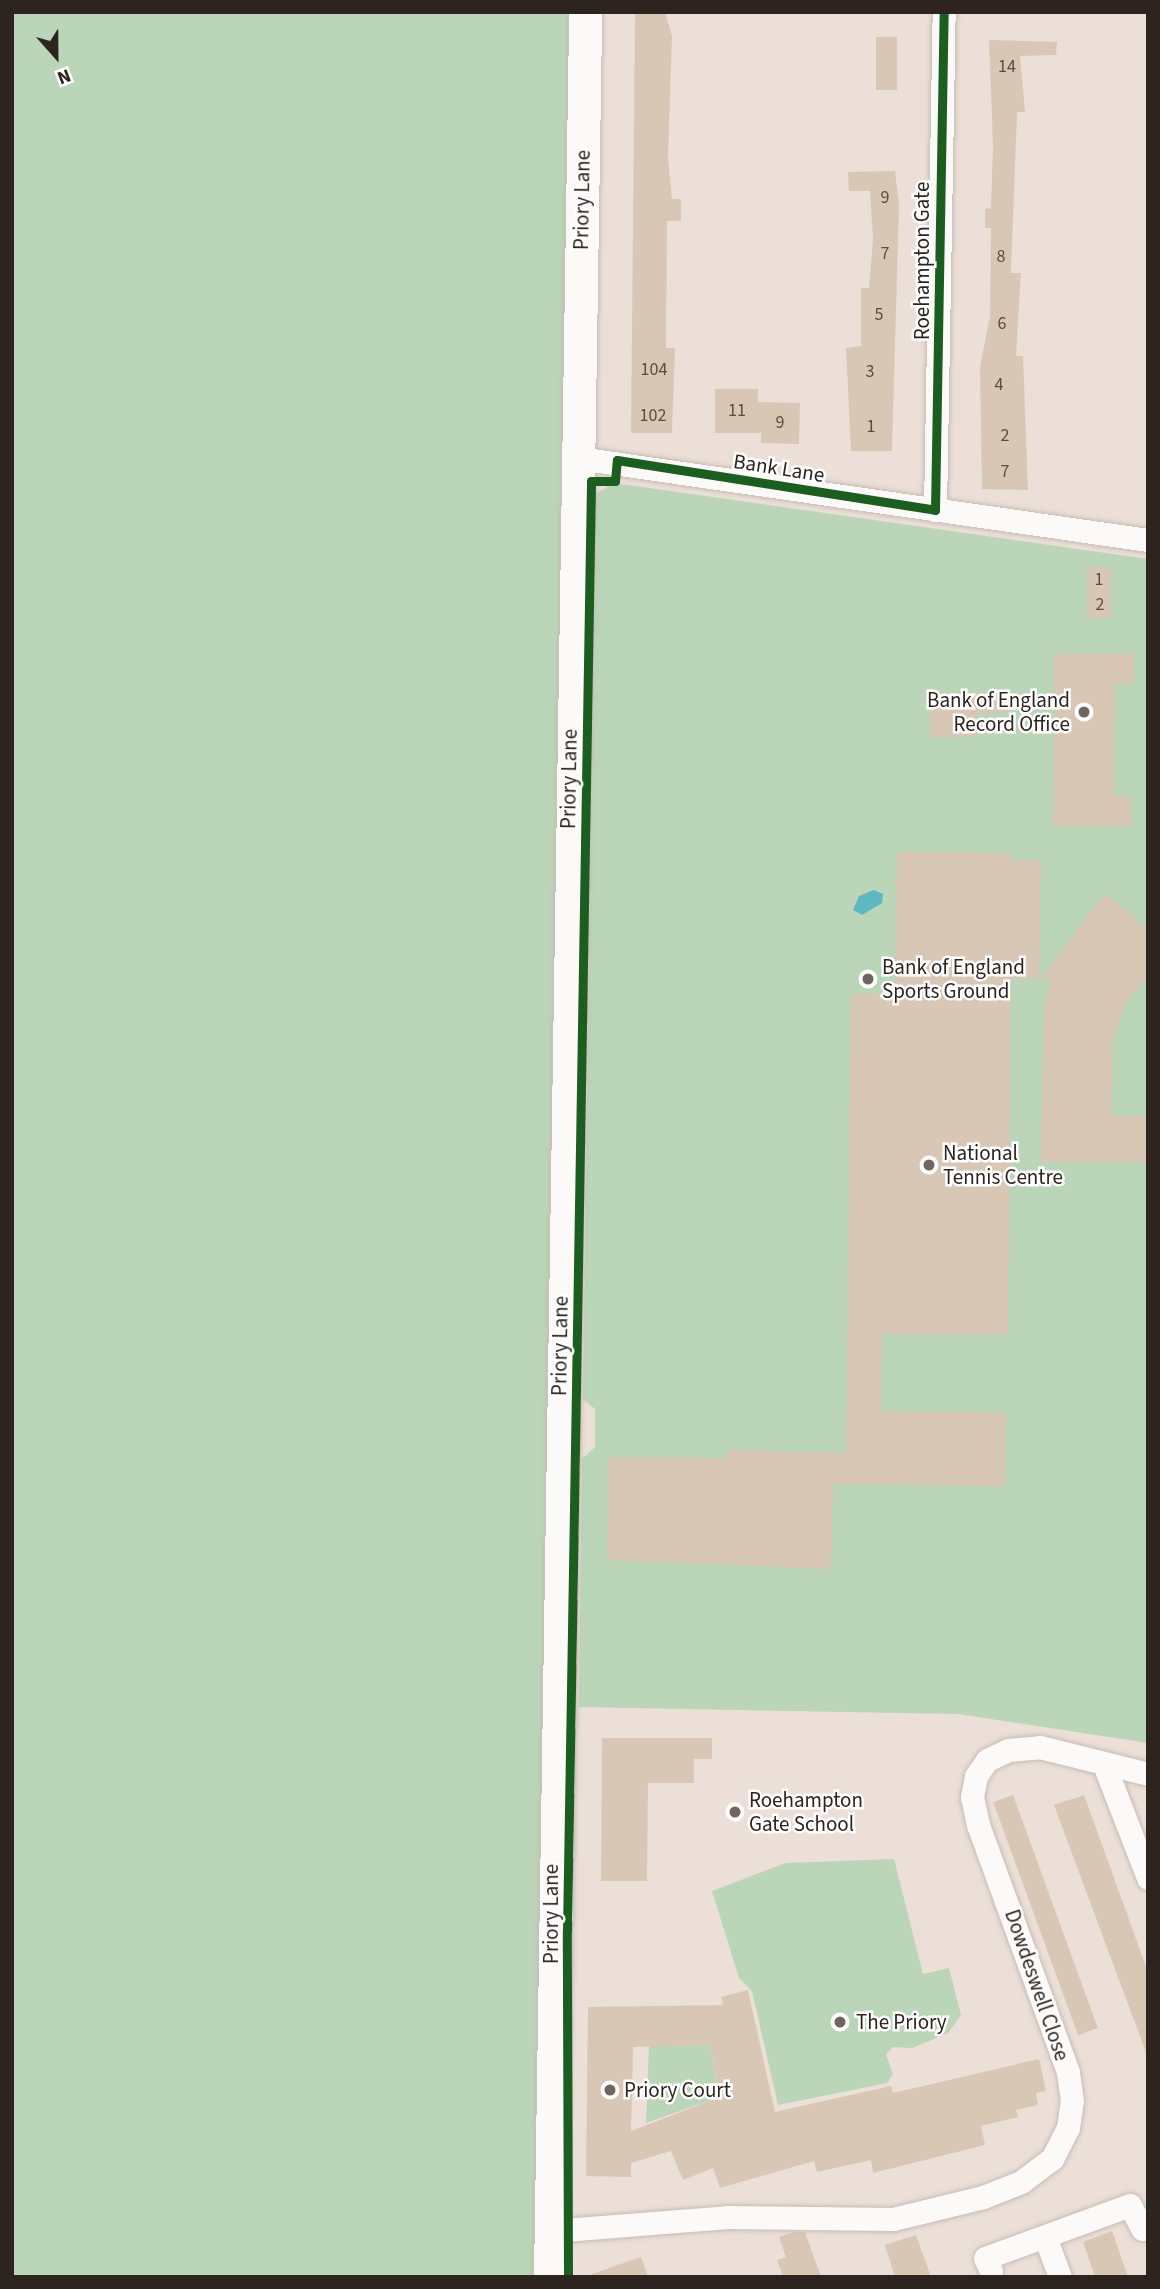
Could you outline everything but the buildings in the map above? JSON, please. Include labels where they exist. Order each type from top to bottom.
[{"type":"street","name":"Priory Lane","points":[[550,2277],[585,12]]},
{"type":"street","name":"Roehampton Gate","points":[[935,510],[944,12]]},
{"type":"street","name":"Bank Lane","points":[[578,458],[1148,540]]},
{"type":"street","name":"Dowdeswell Close","points":[[551,2231],[727,2217],[892,2219],[983,2197],[1021,2182],[1052,2159],[1068,2128],[1072,2101],[1068,2072],[972,1797],[987,1760],[1008,1750],[1040,1747],[1105,1767],[1148,1774]]},
{"type":"street","points":[[1105,1767],[1148,1878]]},
{"type":"street","points":[[991,2271],[985,2258],[1130,2205],[1142,2229]]},
{"type":"street","points":[[1045,2237],[1060,2277]]},
{"type":"green space","points":[[12,12],[573,12],[573,2277],[12,2277]]},
{"type":"green space","name":"Bank of England Sports Ground","points":[[614,483],[1148,559],[1148,1743],[958,1714],[579,1707],[582,1459],[595,1447],[595,1409],[583,1399],[595,494]]},
{"type":"green space","points":[[894,1859],[923,1974],[949,1968],[961,2015],[948,2033],[912,2048],[893,2047],[886,2054],[893,2074],[887,2083],[778,2105],[752,1991],[739,1978],[712,1891],[786,1863]]},
{"type":"green space","points":[[710,2045],[720,2097],[646,2123],[649,2046]]},
{"type":"water","points":[[874,890],[883,894],[882,903],[862,915],[853,910],[859,896]]},
{"type":"cycle path","points":[[568,2277],[567,1931],[591,481],[615,481],[617,460],[935,510],[944,12]]},
{"type":"place","name":"Bank of England Record Office","points":[[1084,712]]},
{"type":"place","name":"Bank of England Sports Ground","points":[[868,979]]},
{"type":"place","name":"National Tennis Centre","points":[[929,1165]]},
{"type":"place","name":"Roehampton Gate School","points":[[735,1812]]},
{"type":"place","name":"The Priory","points":[[840,2022]]},
{"type":"place","name":"Priory Court","points":[[610,2090]]}]
